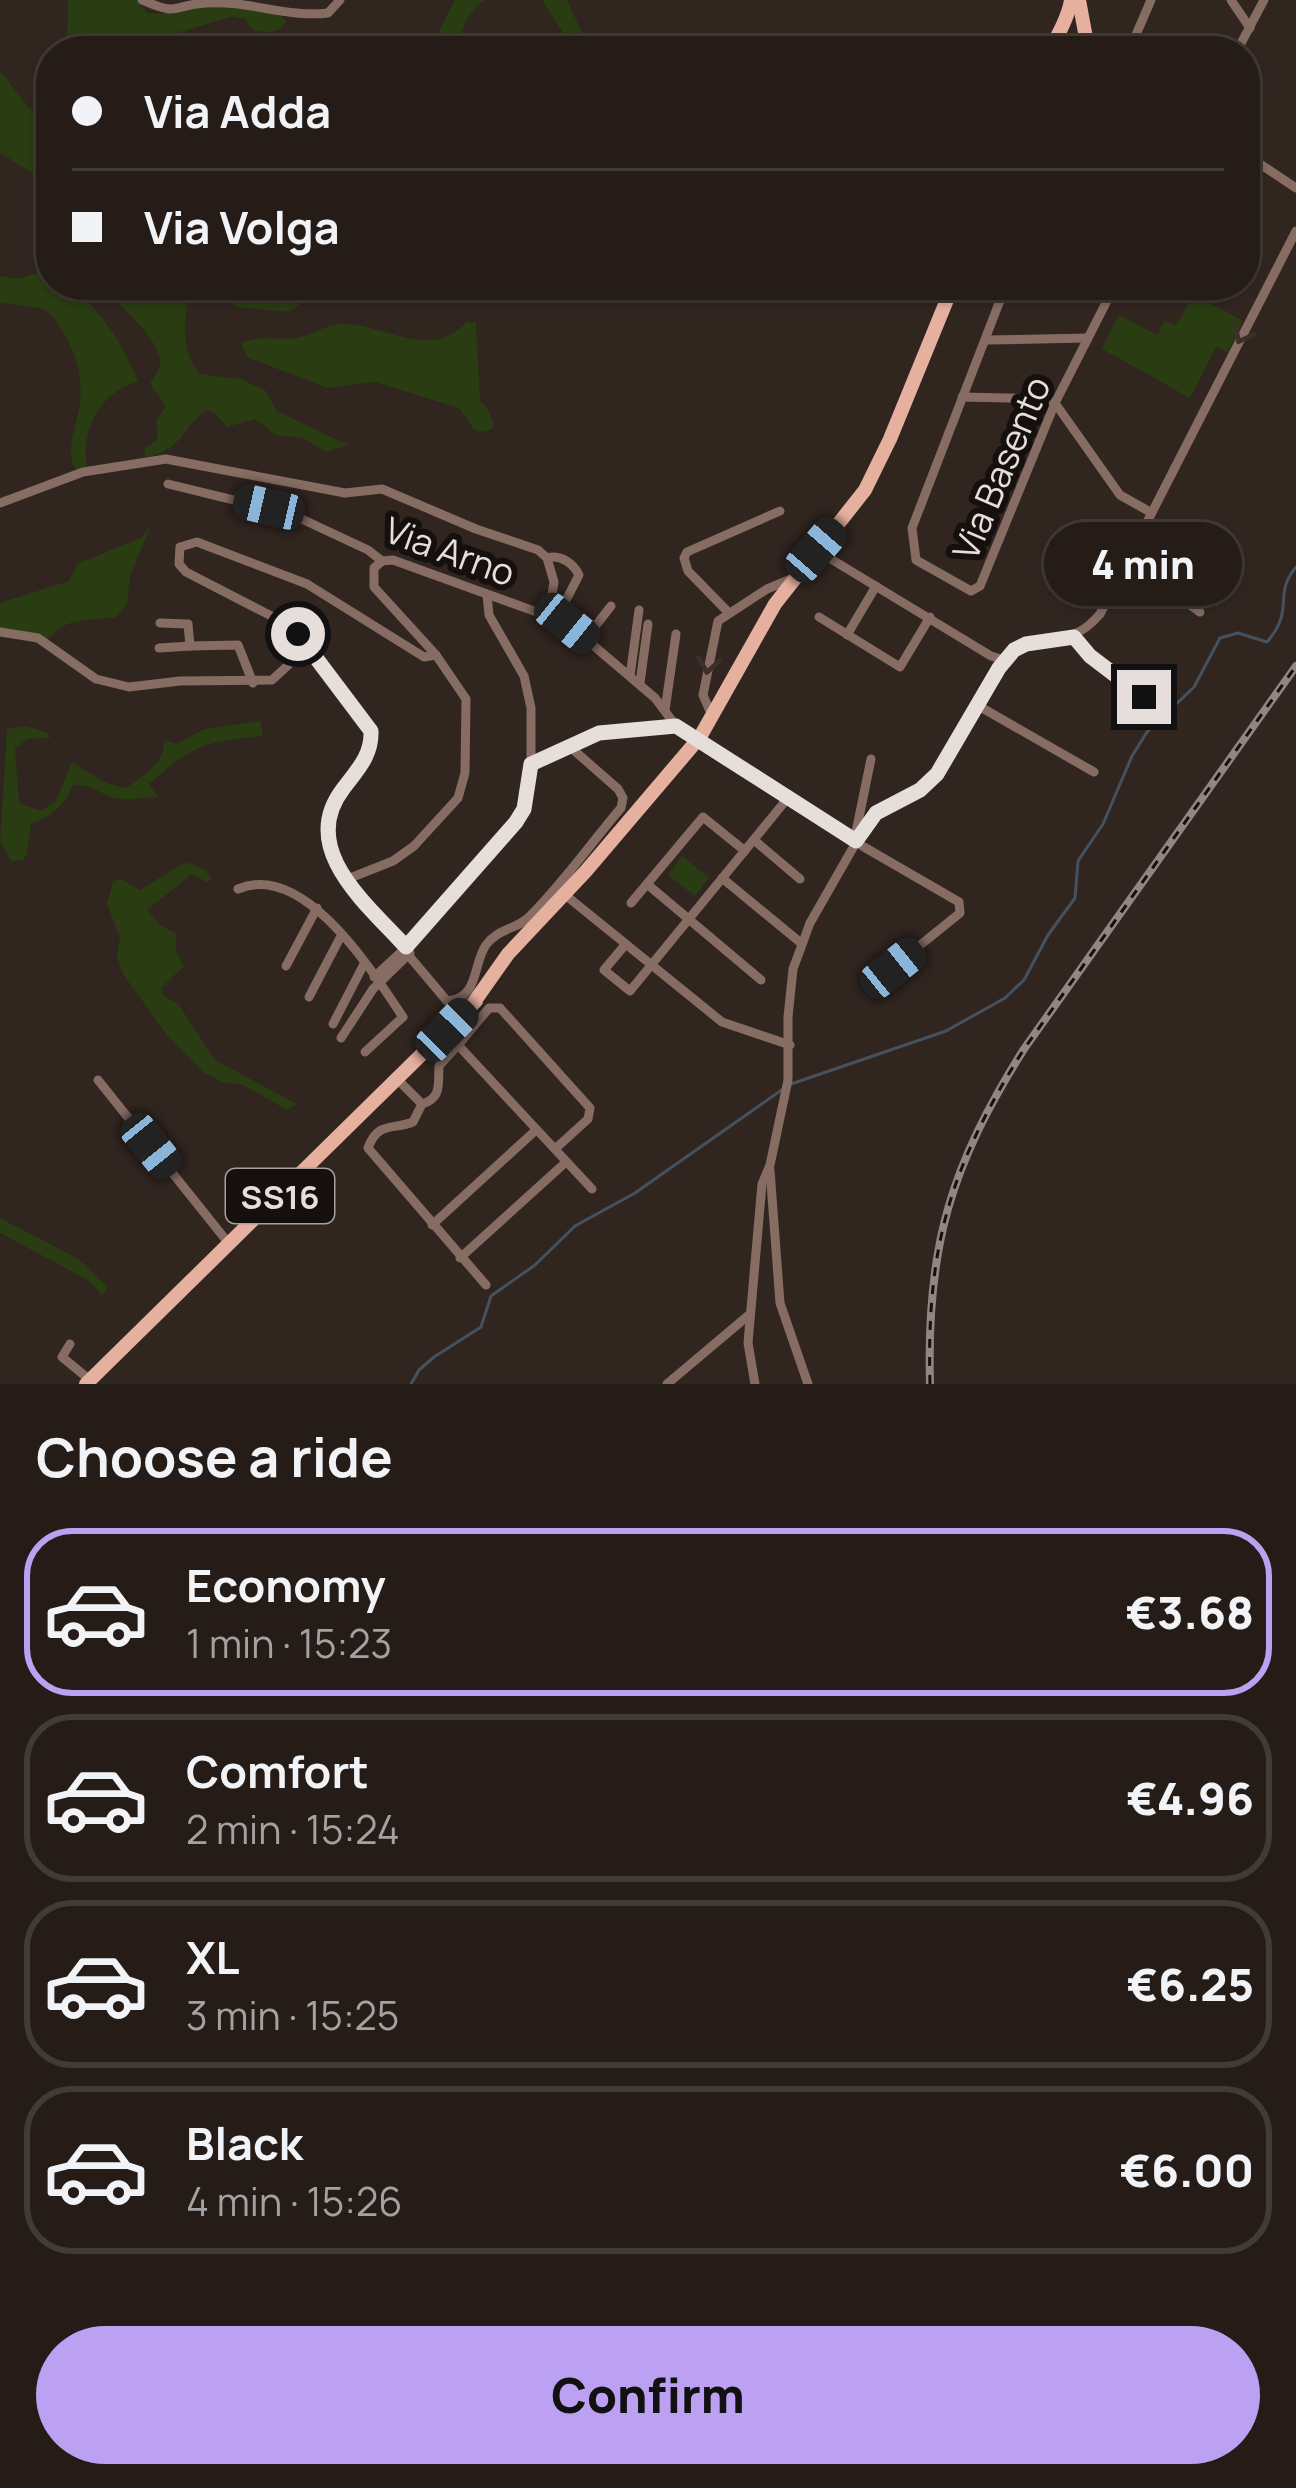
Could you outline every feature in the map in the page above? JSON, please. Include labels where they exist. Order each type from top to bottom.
[{"type":"main road","points":[[1058,36],[1058,28],[1075,0]]},
{"type":"main road","points":[[1075,0],[1083,36]]},
{"type":"main road","points":[[1065,23],[1079,36]]},
{"type":"main road","name":"SS16","points":[[88,1382],[472,1006],[507,953],[570,894],[675,765],[791,579],[851,509],[878,466],[947,300]]},
{"type":"street","points":[[142,0],[169,11],[201,3],[246,3],[305,16],[328,13],[340,0]]},
{"type":"street","points":[[1136,36],[1151,0]]},
{"type":"street","points":[[1231,0],[1250,28]]},
{"type":"street","points":[[1246,36],[1264,0]]},
{"type":"street","points":[[1260,164],[1296,188]]},
{"type":"street","points":[[808,1384],[780,1304],[770,1165],[787,1086],[789,994],[801,943],[855,839],[876,813],[929,783],[1002,664],[1026,644],[1074,637],[1100,614],[1296,231]]},
{"type":"street","points":[[1001,300],[962,397],[1055,403],[1120,495],[1150,512]]},
{"type":"street","name":"Via Basento","points":[[962,397],[911,538],[921,564],[968,590],[977,589],[1055,403],[1107,300]]},
{"type":"street","points":[[986,340],[1088,338]]},
{"type":"street","points":[[0,503],[82,472],[147,460],[185,460],[345,493],[382,489],[488,534],[522,543],[547,558],[569,562],[579,575],[563,606],[567,623]]},
{"type":"street","name":"Via Arno","points":[[168,484],[291,514],[382,561],[393,560],[549,614],[586,638],[691,733]]},
{"type":"street","points":[[728,612],[688,571],[686,552],[780,511]]},
{"type":"street","points":[[436,655],[424,657],[328,595],[290,577],[197,542],[180,547],[177,556],[186,572],[284,622],[371,731],[372,746],[366,759],[328,813],[329,846],[346,880],[408,950],[440,996],[454,1001],[474,983],[483,949],[507,953],[500,931],[528,919],[621,808],[618,789],[569,746]]},
{"type":"street","points":[[816,550],[1002,664]]},
{"type":"street","points":[[547,558],[554,582],[549,614]]},
{"type":"street","points":[[346,880],[393,861],[414,846],[458,798],[465,772],[468,709],[460,688],[374,587],[374,568],[382,561]]},
{"type":"street","points":[[1122,568],[1174,592],[1199,612]]},
{"type":"street","points":[[712,706],[704,695],[713,632],[728,612],[791,579]]},
{"type":"street","points":[[848,634],[876,586]]},
{"type":"street","points":[[341,1038],[376,979],[408,950],[524,809],[531,764],[531,708],[524,676],[489,615],[487,596]]},
{"type":"street","points":[[586,638],[611,606]]},
{"type":"street","points":[[635,680],[639,610]]},
{"type":"street","points":[[819,617],[900,667],[930,616]]},
{"type":"street","points":[[160,622],[188,624],[190,646]]},
{"type":"street","points":[[635,680],[648,623]]},
{"type":"street","points":[[0,632],[38,638],[96,679],[129,687],[272,680],[308,647]]},
{"type":"street","points":[[665,710],[676,634]]},
{"type":"street","points":[[1074,637],[1090,656],[1144,697]]},
{"type":"street","points":[[159,648],[238,645],[253,683]]},
{"type":"street","points":[[977,705],[1094,772]]},
{"type":"street","points":[[531,764],[599,733],[691,733],[787,799],[962,907],[893,968]]},
{"type":"street","points":[[855,839],[871,759]]},
{"type":"street","points":[[625,944],[604,970],[630,991],[787,799]]},
{"type":"street","points":[[631,903],[703,817],[745,851]]},
{"type":"street","points":[[754,840],[800,879]]},
{"type":"street","points":[[722,878],[801,943]]},
{"type":"street","points":[[238,889],[251,884],[279,888],[317,908],[376,979],[403,1017],[365,1052]]},
{"type":"street","points":[[647,884],[760,980]]},
{"type":"street","points":[[570,894],[728,1026],[790,1046]]},
{"type":"street","points":[[286,966],[317,908]]},
{"type":"street","points":[[309,997],[341,936]]},
{"type":"street","points":[[333,1024],[364,964]]},
{"type":"street","points":[[485,1286],[368,1148],[388,1125],[413,1122],[422,1104],[439,1092],[439,1066],[489,1008],[500,1008],[590,1108],[588,1119],[555,1149]]},
{"type":"street","points":[[458,1045],[592,1189]]},
{"type":"street","points":[[98,1080],[230,1245]]},
{"type":"street","points":[[398,1080],[422,1104]]},
{"type":"street","points":[[432,1226],[536,1130]]},
{"type":"street","points":[[460,1258],[566,1162]]},
{"type":"street","points":[[755,1384],[748,1343],[762,1184],[770,1165]]},
{"type":"street","points":[[667,1384],[751,1314]]},
{"type":"street","points":[[70,1344],[62,1358],[88,1382]]},
{"type":"green space","points":[[68,0],[137,0],[147,13],[155,14],[233,7],[281,15],[286,22],[276,31],[263,32],[233,16],[168,36],[67,36]]},
{"type":"green space","points":[[455,0],[485,0],[473,10],[462,36],[440,36]]},
{"type":"green space","points":[[542,0],[567,0],[584,36],[565,36]]},
{"type":"green space","points":[[0,71],[36,111],[36,174],[0,153]]},
{"type":"green space","points":[[36,274],[36,300],[86,300],[118,341],[138,382],[103,404],[90,427],[87,466],[76,470],[71,446],[80,403],[78,366],[49,313],[0,303],[0,276],[18,279]]},
{"type":"green space","points":[[114,300],[188,300],[187,349],[200,374],[241,379],[265,390],[277,411],[348,445],[326,452],[303,438],[276,435],[255,419],[227,427],[207,410],[170,448],[146,458],[144,449],[158,439],[156,421],[166,406],[150,384],[160,358],[138,323]]},
{"type":"green space","points":[[225,300],[300,300],[289,312],[237,307]]},
{"type":"green space","points":[[1190,300],[1204,300],[1243,321],[1228,352],[1216,347],[1190,398],[1102,349],[1119,315],[1157,335],[1165,321],[1176,326]]},
{"type":"green space","points":[[467,322],[476,323],[480,400],[494,427],[486,432],[474,430],[459,408],[375,382],[327,388],[247,357],[241,343],[297,338],[342,324],[407,338],[437,339]]},
{"type":"green space","points":[[151,525],[130,576],[127,603],[116,617],[71,623],[48,640],[0,628],[0,603],[69,581],[77,564],[141,538]]},
{"type":"green space","points":[[260,721],[263,736],[213,743],[178,760],[149,784],[159,798],[120,799],[73,785],[57,809],[31,823],[27,855],[22,860],[11,861],[0,842],[7,729],[26,726],[48,733],[50,738],[27,739],[15,749],[19,803],[41,811],[56,801],[72,762],[106,783],[126,788],[157,762],[164,740],[177,744],[204,729]]},
{"type":"green space","points":[[682,856],[709,878],[695,896],[668,875]]},
{"type":"green space","points":[[191,863],[207,871],[211,879],[207,882],[192,874],[147,910],[160,925],[176,933],[176,951],[184,966],[161,988],[163,995],[179,1005],[215,1060],[297,1104],[287,1110],[241,1084],[225,1083],[203,1072],[167,1035],[123,974],[117,956],[120,938],[107,904],[113,881],[121,879],[140,890]]},
{"type":"green space","points":[[0,1218],[77,1258],[108,1287],[102,1295],[88,1280],[0,1233]]},
{"type":"waterway","points":[[791,1084],[946,1031],[1005,998],[1024,980],[1075,898],[1078,861],[1103,824],[1147,732],[1194,687],[1220,638],[1238,633],[1267,642],[1280,620],[1285,586],[1296,567]]},
{"type":"waterway","points":[[411,1384],[434,1357],[481,1327],[491,1296],[535,1265],[575,1226],[635,1193],[783,1089]]},
{"type":"railway","points":[[930,1384],[939,1248],[948,1208],[978,1131],[1024,1049],[1296,666]]},
{"type":"route","points":[[298,634],[371,731],[372,746],[366,759],[328,813],[329,846],[346,880],[406,947],[516,822],[524,809],[531,764],[589,736],[676,726],[856,841],[876,813],[920,790],[937,774],[1014,650],[1074,637],[1090,656],[1144,697]]}]
